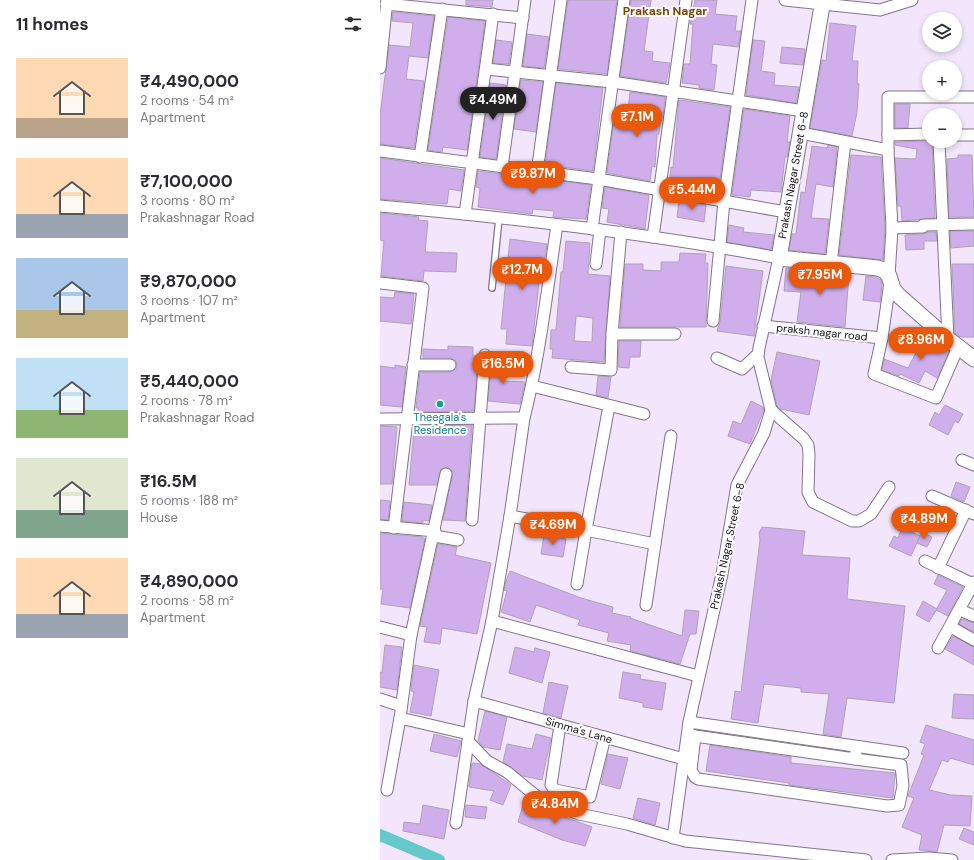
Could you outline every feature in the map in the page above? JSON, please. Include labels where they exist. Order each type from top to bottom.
[{"type":"street","points":[[502,167],[525,0]]},
{"type":"street","points":[[537,172],[561,0]]},
{"type":"street","points":[[596,264],[598,179],[624,0]]},
{"type":"street","points":[[653,237],[686,0]]},
{"type":"street","points":[[713,321],[724,200],[752,0]]},
{"type":"street","points":[[785,0],[880,5],[912,0]]},
{"type":"street","points":[[380,68],[387,2],[523,18]]},
{"type":"street","name":"Prakash Nagar Street 6-8","points":[[673,838],[684,759],[691,735],[689,722],[698,676],[722,574],[737,486],[764,433],[772,410],[758,354],[779,258],[823,2]]},
{"type":"street","points":[[420,157],[442,9]]},
{"type":"street","points":[[465,214],[493,14]]},
{"type":"street","points":[[486,69],[612,82],[804,111]]},
{"type":"street","points":[[939,148],[943,224],[953,342],[936,398],[874,374],[882,338],[889,279],[892,228],[888,150],[888,97],[974,97]]},
{"type":"street","points":[[800,134],[888,150]]},
{"type":"street","points":[[888,135],[922,134]]},
{"type":"street","points":[[962,135],[974,135]]},
{"type":"street","points":[[831,264],[845,142]]},
{"type":"street","points":[[380,151],[598,179],[786,212]]},
{"type":"street","points":[[380,206],[621,232],[779,258],[878,268],[885,271],[897,294],[974,359]]},
{"type":"street","points":[[892,228],[943,224],[974,224]]},
{"type":"street","points":[[456,823],[474,701],[492,621],[510,516],[524,418],[532,386],[557,225]]},
{"type":"street","points":[[571,367],[611,370],[612,334],[621,232]]},
{"type":"street","points":[[380,282],[423,288],[394,528]]},
{"type":"street","name":"praksh nagar road","points":[[763,326],[882,338]]},
{"type":"street","points":[[612,334],[675,334]]},
{"type":"street","points":[[717,358],[742,369],[758,354]]},
{"type":"street","points":[[472,520],[485,356]]},
{"type":"street","points":[[413,364],[450,365]]},
{"type":"street","points":[[532,386],[644,414]]},
{"type":"street","points":[[577,584],[608,406]]},
{"type":"street","points":[[772,410],[804,439],[808,445],[808,492],[813,502],[852,521],[859,521],[871,514],[889,487]]},
{"type":"street","points":[[380,419],[524,418]]},
{"type":"street","points":[[646,604],[671,436]]},
{"type":"street","points":[[962,460],[974,465]]},
{"type":"street","points":[[387,790],[400,718],[411,635],[446,474]]},
{"type":"street","points":[[932,496],[970,512],[938,568]]},
{"type":"street","points":[[510,516],[655,544]]},
{"type":"street","points":[[380,526],[434,534],[458,540]]},
{"type":"street","points":[[924,561],[973,583],[960,610],[938,648]]},
{"type":"street","points":[[960,610],[974,616]]},
{"type":"street","points":[[492,621],[698,676]]},
{"type":"street","points":[[950,626],[974,640]]},
{"type":"street","points":[[380,627],[411,635]]},
{"type":"street","points":[[380,700],[401,706]]},
{"type":"street","name":"Simma's Lane","points":[[474,701],[684,759]]},
{"type":"street","points":[[400,718],[468,737],[487,761],[507,772],[541,800],[550,805],[591,817],[641,828],[685,841],[866,860]]},
{"type":"street","points":[[689,722],[904,753]]},
{"type":"street","points":[[560,725],[551,785],[555,790],[590,797],[605,737]]},
{"type":"street","points":[[691,735],[855,758],[901,766],[903,786],[899,806],[887,806],[698,779],[691,770],[691,735]]},
{"type":"street","points":[[855,758],[856,746]]},
{"type":"street","points":[[892,860],[929,858],[952,860]]},
{"type":"lane","points":[[492,288],[499,218]]},
{"type":"building","points":[[466,0],[493,0],[492,7],[466,5]]},
{"type":"building","points":[[568,0],[617,0],[607,74],[558,69]]},
{"type":"building","points":[[631,0],[651,0],[644,51],[653,52],[652,61],[670,63],[666,83],[620,76]]},
{"type":"building","points":[[695,0],[717,0],[715,14],[737,16],[735,31],[741,31],[738,47],[713,44],[711,64],[717,65],[714,90],[699,88],[699,85],[682,83],[684,64],[690,64],[693,24],[690,24]]},
{"type":"building","points":[[393,12],[434,16],[428,58],[409,56],[406,79],[424,81],[414,148],[380,144],[380,115],[389,45],[410,47],[413,23],[392,21]]},
{"type":"building","points":[[448,17],[485,21],[467,150],[443,147],[442,152],[428,150]]},
{"type":"building","points":[[830,23],[856,26],[852,61],[858,61],[857,83],[859,84],[857,112],[852,136],[810,128],[822,60],[826,61]]},
{"type":"building","points":[[527,34],[549,37],[544,68],[523,66]]},
{"type":"building","points":[[496,40],[512,42],[509,64],[493,63]]},
{"type":"building","points":[[753,40],[765,41],[761,71],[775,73],[774,85],[799,87],[796,103],[746,95]]},
{"type":"building","points":[[782,47],[805,49],[803,65],[780,63]]},
{"type":"building","points":[[521,80],[543,82],[536,132],[514,129]]},
{"type":"building","points":[[490,83],[506,85],[496,159],[480,157]]},
{"type":"building","points":[[556,83],[603,88],[593,171],[545,165]]},
{"type":"building","points":[[630,92],[665,97],[663,117],[661,117],[659,134],[657,134],[655,167],[652,166],[650,181],[607,173],[614,120],[627,121]]},
{"type":"building","points":[[679,100],[730,107],[718,193],[669,184],[671,167],[673,168]]},
{"type":"building","points":[[895,104],[910,104],[908,128],[895,128]]},
{"type":"building","points":[[744,109],[790,116],[787,142],[790,142],[787,157],[785,157],[781,192],[751,190],[750,197],[732,195]]},
{"type":"building","points":[[922,141],[922,148],[932,148],[935,218],[902,221],[901,206],[898,206],[895,158],[916,159],[917,149],[895,145],[895,142]]},
{"type":"building","points":[[828,145],[837,147],[833,187],[816,184],[811,218],[829,219],[825,254],[789,250],[792,234],[796,234],[801,192],[805,193],[812,146],[827,148]]},
{"type":"building","points":[[851,155],[881,157],[885,228],[883,260],[839,255]]},
{"type":"building","points":[[958,155],[972,155],[974,217],[949,217],[947,159],[958,158]]},
{"type":"building","points":[[380,158],[464,170],[461,191],[449,189],[447,204],[380,199]]},
{"type":"building","points":[[478,171],[591,185],[586,219],[553,217],[554,211],[533,209],[532,214],[478,207],[480,188],[476,187]]},
{"type":"building","points":[[605,187],[649,195],[645,229],[607,222],[609,209],[602,208]]},
{"type":"building","points":[[679,200],[706,205],[704,222],[677,217]]},
{"type":"building","points":[[380,213],[419,217],[418,220],[428,221],[425,252],[457,253],[456,272],[424,271],[423,281],[381,276],[384,241],[380,240]]},
{"type":"building","points":[[729,225],[744,228],[743,232],[774,235],[771,250],[727,242]]},
{"type":"building","points":[[950,231],[974,231],[974,246],[951,248]]},
{"type":"building","points":[[928,232],[936,232],[937,241],[924,241],[924,249],[906,250],[905,235],[923,234]]},
{"type":"building","points":[[510,239],[547,244],[541,283],[539,283],[532,346],[506,344],[507,329],[501,329]]},
{"type":"building","points":[[566,241],[590,243],[588,274],[610,276],[604,362],[552,358],[553,349],[550,349],[551,330],[556,330],[561,272],[563,272]],"holes":[[[576,316],[593,318],[592,342],[574,341]]]},
{"type":"building","points":[[680,253],[706,254],[705,263],[708,263],[706,327],[620,327],[625,264],[643,264],[643,270],[661,271],[661,262],[679,262]]},
{"type":"building","points":[[952,264],[974,264],[974,337],[960,337],[955,333]]},
{"type":"building","points":[[726,266],[763,271],[754,336],[717,331],[720,322]]},
{"type":"building","points":[[786,268],[849,274],[845,327],[797,322],[801,292],[784,291]]},
{"type":"building","points":[[866,276],[876,277],[881,280],[882,285],[880,302],[863,300]]},
{"type":"building","points":[[395,292],[414,294],[411,324],[380,321],[380,297],[394,298]]},
{"type":"building","points":[[923,332],[929,334],[934,341],[949,351],[937,378],[925,371],[919,383],[900,374],[899,376],[882,370],[884,359],[908,368],[919,347]]},
{"type":"building","points":[[619,341],[641,341],[640,357],[630,357],[629,368],[618,367]]},
{"type":"building","points":[[448,346],[473,347],[473,356],[478,356],[474,411],[418,412],[418,408],[416,408],[420,372],[450,372],[456,369],[457,365],[456,361],[450,358],[423,358],[423,349],[448,350]]},
{"type":"building","points":[[777,352],[820,361],[809,415],[781,409],[777,406],[771,380]]},
{"type":"building","points":[[492,357],[503,357],[504,381],[525,382],[520,404],[488,401]]},
{"type":"building","points":[[395,365],[406,367],[402,407],[380,405],[380,366],[395,368]]},
{"type":"building","points":[[598,376],[611,377],[608,398],[596,395]]},
{"type":"building","points":[[751,401],[764,409],[750,444],[728,436],[733,421],[741,424]]},
{"type":"building","points":[[945,405],[963,414],[958,423],[955,421],[948,435],[929,425],[935,412],[939,415]]},
{"type":"building","points":[[472,425],[465,521],[443,520],[453,472],[448,467],[441,469],[437,485],[409,485],[414,429],[434,431],[434,426]]},
{"type":"building","points":[[380,426],[397,427],[392,484],[380,484]]},
{"type":"building","points":[[956,482],[970,487],[964,502],[951,496]]},
{"type":"building","points":[[380,500],[390,501],[388,520],[380,519]]},
{"type":"building","points":[[404,502],[432,505],[429,521],[423,520],[423,523],[402,521]]},
{"type":"building","points":[[762,527],[805,531],[802,555],[850,558],[847,599],[905,606],[894,703],[847,698],[841,737],[823,734],[829,694],[801,692],[801,688],[764,684],[758,723],[731,719],[735,691],[741,692],[760,540],[759,533]]},
{"type":"building","points":[[902,528],[920,536],[911,556],[889,546],[894,536],[898,538]]},
{"type":"building","points":[[922,532],[932,537],[927,547],[917,543]]},
{"type":"building","points":[[380,533],[422,537],[425,539],[410,608],[381,604],[383,589],[380,589]]},
{"type":"building","points":[[544,535],[566,539],[563,557],[541,554]]},
{"type":"building","points":[[438,544],[457,547],[455,555],[491,563],[477,634],[442,628],[440,644],[424,642],[427,627],[420,626]]},
{"type":"building","points":[[510,571],[581,598],[613,607],[612,613],[631,617],[630,618],[682,636],[685,610],[699,611],[696,634],[690,634],[680,664],[630,651],[631,645],[607,641],[609,633],[578,625],[580,620],[536,605],[530,622],[501,612],[507,591],[504,590]]},
{"type":"building","points":[[938,575],[963,587],[948,616],[936,610],[947,590],[934,584]]},
{"type":"building","points":[[923,601],[937,609],[929,622],[916,615]]},
{"type":"building","points":[[962,619],[974,623],[974,632],[959,624]]},
{"type":"building","points":[[953,636],[974,647],[974,665],[945,649]]},
{"type":"building","points":[[385,645],[402,647],[397,690],[380,687],[380,672],[382,673]]},
{"type":"building","points":[[515,647],[534,652],[535,648],[550,652],[542,683],[509,673]]},
{"type":"building","points":[[414,665],[439,670],[431,716],[410,712],[414,692],[411,691]]},
{"type":"building","points":[[623,672],[641,675],[640,679],[666,683],[662,710],[643,707],[643,703],[619,698]]},
{"type":"building","points":[[549,682],[568,686],[561,718],[543,713]]},
{"type":"building","points":[[954,694],[974,695],[974,719],[952,718]]},
{"type":"building","points":[[485,711],[507,717],[500,750],[483,747],[478,741]]},
{"type":"building","points":[[926,725],[974,740],[974,765],[950,758],[948,762],[942,760],[929,790],[951,795],[972,796],[970,826],[944,825],[937,852],[919,850],[922,835],[902,827],[914,798],[908,796],[924,755],[921,754],[925,744],[920,742]]},
{"type":"building","points":[[434,734],[461,741],[457,757],[430,751]]},
{"type":"building","points":[[536,734],[551,738],[542,780],[523,776],[503,762],[507,744],[532,749]]},
{"type":"building","points":[[710,745],[791,757],[791,763],[895,773],[893,798],[789,785],[789,783],[706,771]]},
{"type":"building","points":[[608,754],[628,758],[620,789],[601,784]]},
{"type":"building","points":[[472,763],[481,764],[511,785],[503,805],[490,800],[494,791],[469,787]]},
{"type":"building","points":[[638,798],[660,803],[655,825],[633,818]]},
{"type":"building","points":[[524,802],[592,827],[585,846],[562,840],[518,822]]},
{"type":"building","points":[[423,805],[449,810],[444,839],[403,831],[404,822],[420,824]]},
{"type":"building","points":[[466,805],[487,807],[485,819],[465,817]]},
{"type":"building","points":[[964,828],[974,832],[974,845],[959,839]]},
{"type":"waterway","points":[[380,835],[439,860]]},
{"type":"place","name":"Theegala's Residence","points":[[440,404]]},
{"type":"district","name":"Prakash Nagar","points":[[665,11]]}]
